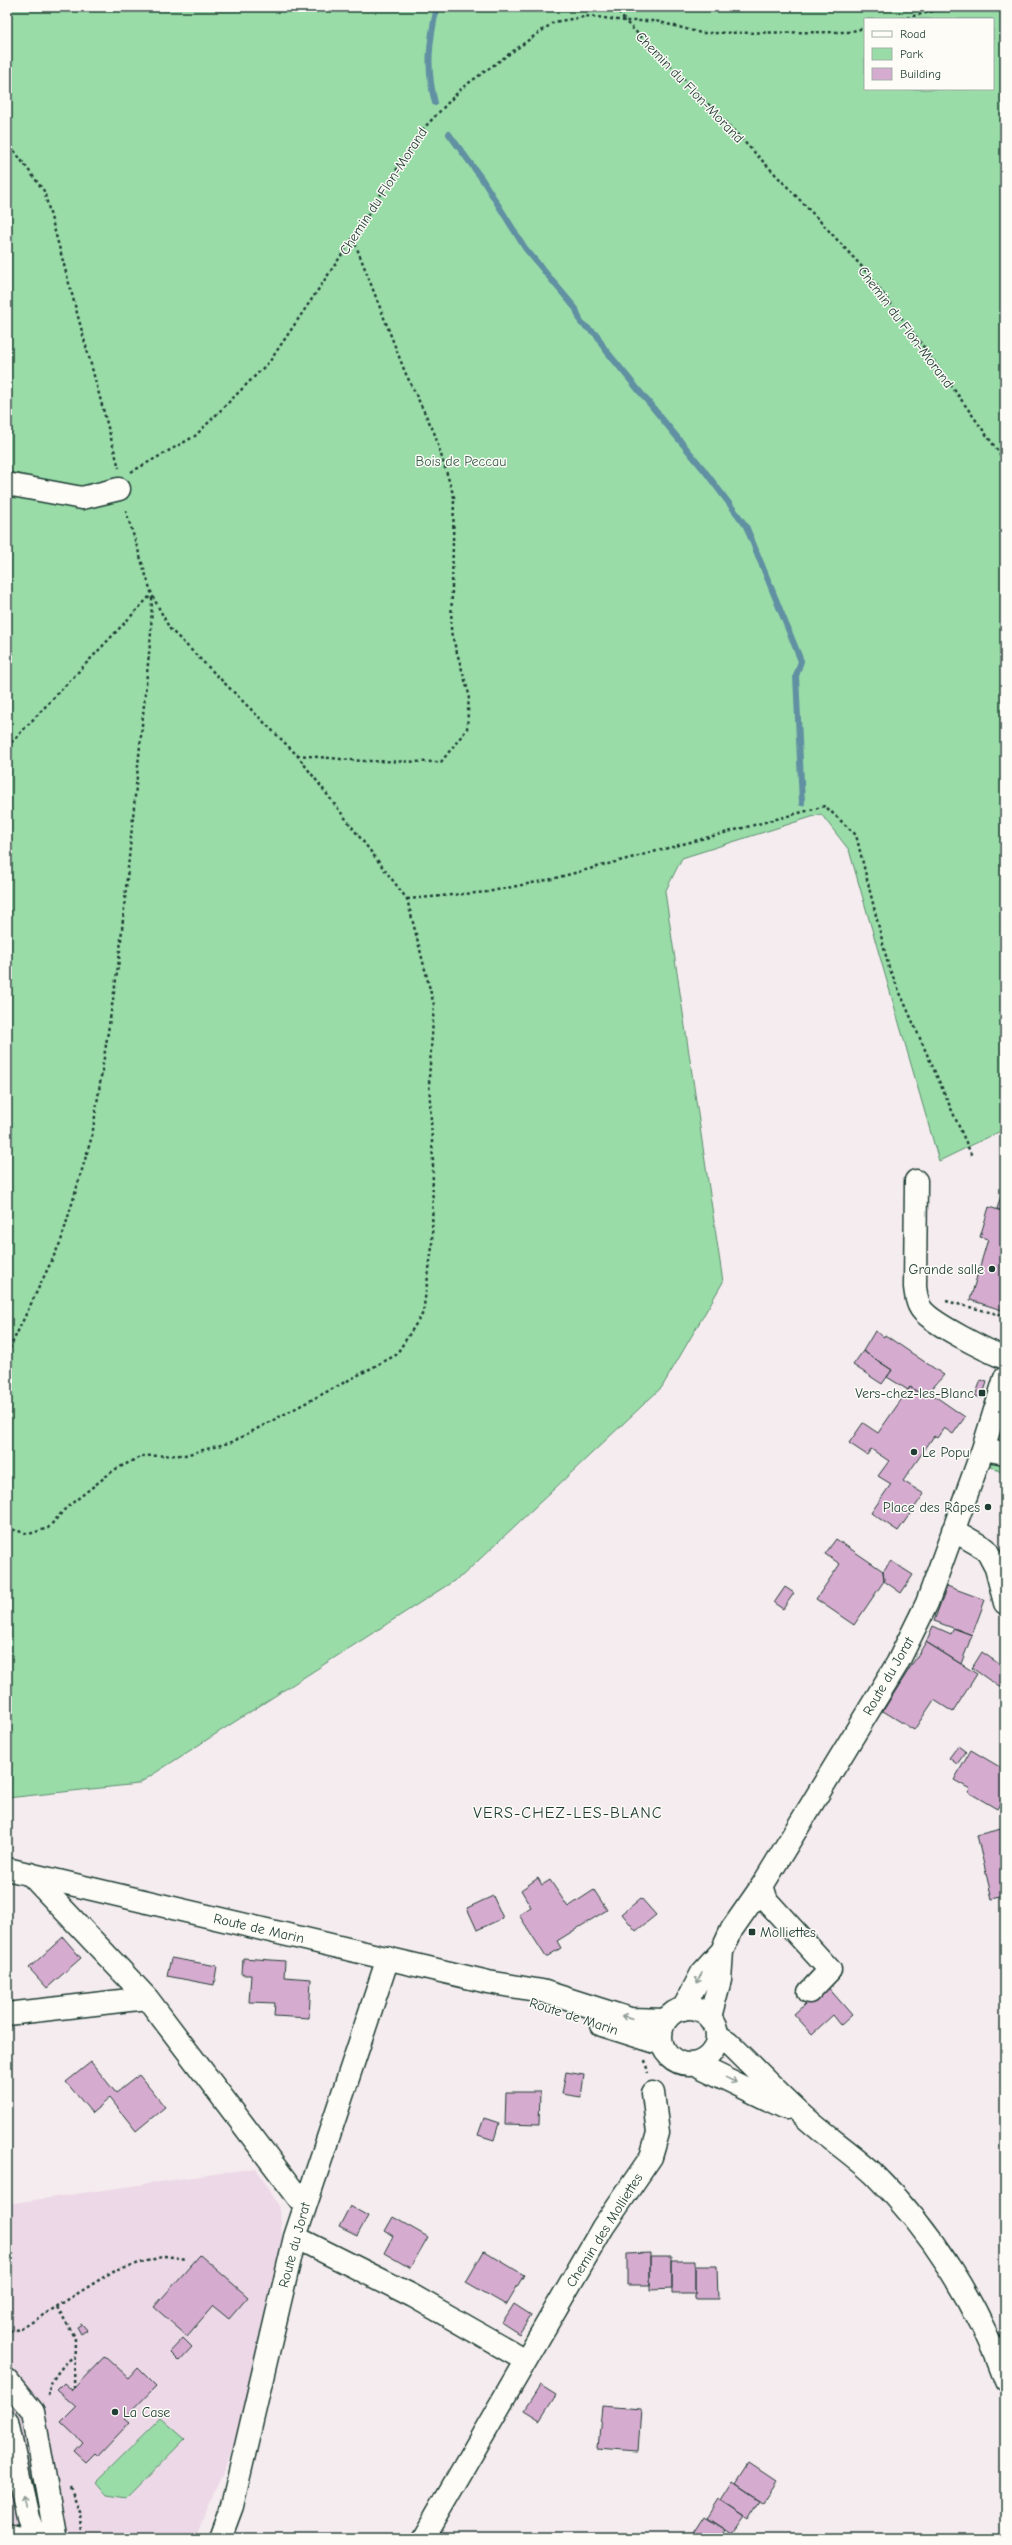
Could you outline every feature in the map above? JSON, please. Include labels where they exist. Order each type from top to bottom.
[{"type":"street","points":[[7,484],[82,498],[122,478]]},
{"type":"street","points":[[916,1181],[915,1287],[918,1304],[931,1319],[992,1353],[1005,1358]]},
{"type":"street","name":"Route du Jorat","points":[[674,2014],[702,1973],[722,1951],[732,1929],[762,1886],[897,1664],[927,1603],[983,1449],[1005,1378]]},
{"type":"street","points":[[983,1449],[1005,1453]]},
{"type":"street","points":[[954,1530],[986,1549],[996,1568],[1005,1603]]},
{"type":"street","name":"Route de Marin","points":[[7,1869],[488,1982],[542,1991],[630,2019],[674,2014]]},
{"type":"street","points":[[30,1874],[147,1998],[304,2205]]},
{"type":"street","points":[[762,1886],[767,1901],[830,1970],[810,1992]]},
{"type":"street","name":"Route du Jorat","points":[[714,2026],[722,1951]]},
{"type":"street","name":"Route du Jorat","points":[[220,2538],[232,2506],[295,2237],[304,2205],[334,2122],[388,1958]]},
{"type":"street","name":"Route de Marin","points":[[488,1982],[534,2004],[662,2044]]},
{"type":"street","points":[[7,2014],[147,1998]]},
{"type":"street","points":[[807,2119],[695,2064],[678,2062],[669,2055],[662,2044],[662,2028],[674,2014],[698,2009],[728,2042],[807,2119],[874,2175],[938,2250],[987,2334],[1005,2380]]},
{"type":"street","points":[[695,2064],[712,2054],[714,2026]]},
{"type":"street","name":"Chemin des Molliettes","points":[[423,2538],[603,2227],[651,2157],[658,2133],[653,2093]]},
{"type":"street","points":[[295,2237],[413,2296],[525,2360]]},
{"type":"street","points":[[7,2380],[33,2412],[46,2536]]},
{"type":"street","points":[[7,2422],[28,2518],[46,2536]]},
{"type":"street","points":[[7,2535],[19,2538]]},
{"type":"path","points":[[616,7],[625,21],[656,21],[700,34],[848,32],[864,28]]},
{"type":"path","points":[[905,18],[950,7]]},
{"type":"path","name":"Chemin du Flon-Morand","points":[[122,478],[195,436],[270,360],[353,238],[422,130],[463,87],[554,22],[590,16],[625,21],[692,87],[864,269],[923,346],[1005,461]]},
{"type":"path","points":[[7,141],[44,191],[122,478],[152,595],[170,629],[297,755],[407,899],[434,1005],[429,1079],[433,1162],[432,1247],[423,1313],[396,1355],[232,1442],[185,1455],[142,1456],[114,1470],[66,1508],[48,1528],[29,1534],[7,1528]]},
{"type":"path","points":[[297,755],[362,761],[440,762],[467,729],[469,694],[451,632],[454,497],[434,432],[405,372],[353,238]]},
{"type":"path","points":[[7,747],[152,595]]},
{"type":"path","points":[[7,1354],[61,1241],[92,1136],[119,960],[151,633],[152,595]]},
{"type":"path","points":[[407,899],[487,892],[552,879],[825,806],[856,835],[889,968],[972,1156]]},
{"type":"path","points":[[954,1303],[1005,1316]]},
{"type":"path","points":[[644,2057],[653,2093]]},
{"type":"path","points":[[10,2331],[21,2329],[115,2270],[165,2256],[187,2259]]},
{"type":"path","points":[[57,2307],[75,2337],[74,2388]]},
{"type":"shaded area","points":[[256,2168],[280,2208],[283,2253],[240,2432],[195,2538],[7,2538],[7,2204]]},
{"type":"green space","name":"Bois de Peccau","points":[[7,7],[1005,7],[1005,1129],[939,1161],[849,850],[821,814],[682,858],[665,892],[723,1282],[662,1387],[463,1575],[138,1784],[7,1798]]},
{"type":"green space","points":[[994,1461],[1005,1462],[1005,1475],[988,1464]]},
{"type":"green space","points":[[161,2418],[185,2439],[127,2498],[107,2495],[96,2482]]},
{"type":"building","points":[[1005,1183],[1005,1212],[997,1209]]},
{"type":"building","name":"Grande salle","points":[[989,1207],[1005,1212],[1005,1311],[970,1300],[988,1239],[980,1237]]},
{"type":"building","points":[[875,1331],[884,1337],[885,1335],[944,1375],[929,1392],[926,1390],[922,1395],[910,1387],[908,1390],[887,1377],[892,1370],[863,1351]]},
{"type":"building","points":[[863,1351],[892,1370],[882,1384],[853,1365]]},
{"type":"building","points":[[981,1380],[987,1382],[982,1398],[975,1396]]},
{"type":"building","points":[[910,1387],[922,1395],[926,1390],[965,1417],[953,1434],[944,1428],[937,1438],[934,1436],[903,1481],[924,1494],[898,1531],[871,1513],[891,1484],[878,1476],[889,1461],[871,1449],[867,1455],[849,1443],[863,1423],[878,1433]]},
{"type":"building","points":[[836,1539],[883,1571],[884,1581],[854,1625],[816,1599],[840,1564],[825,1554]]},
{"type":"building","points":[[891,1561],[913,1575],[901,1593],[884,1581],[883,1571]]},
{"type":"building","points":[[947,1586],[985,1600],[972,1635],[934,1621]]},
{"type":"building","points":[[785,1587],[794,1593],[783,1609],[774,1603]]},
{"type":"building","points":[[933,1626],[951,1634],[954,1628],[972,1635],[961,1664],[926,1642]]},
{"type":"building","points":[[926,1642],[977,1674],[953,1712],[934,1700],[914,1730],[883,1711]]},
{"type":"building","points":[[982,1652],[1005,1668],[1005,1691],[972,1668]]},
{"type":"building","points":[[958,1746],[966,1752],[957,1764],[949,1758]]},
{"type":"building","points":[[971,1750],[1005,1770],[1005,1795],[997,1809],[968,1792],[970,1789],[954,1780]]},
{"type":"building","points":[[1005,1828],[1005,1896],[992,1899],[977,1835]]},
{"type":"building","points":[[538,1878],[542,1885],[550,1880],[568,1907],[594,1890],[607,1910],[557,1941],[561,1948],[546,1957],[519,1915],[531,1907],[521,1890]]},
{"type":"building","points":[[493,1896],[503,1918],[477,1930],[467,1908]]},
{"type":"building","points":[[641,1898],[656,1915],[636,1931],[622,1914]]},
{"type":"building","points":[[63,1937],[81,1958],[47,1988],[29,1968]]},
{"type":"building","points":[[171,1958],[217,1966],[214,1985],[167,1976]]},
{"type":"building","points":[[243,1958],[285,1961],[284,1977],[311,1979],[309,2018],[274,2016],[275,2003],[249,2002],[251,1975],[242,1975]]},
{"type":"building","points":[[826,1985],[852,2015],[841,2025],[833,2015],[812,2034],[794,2014]]},
{"type":"building","points":[[91,2062],[116,2093],[139,2075],[165,2107],[136,2131],[110,2098],[92,2113],[66,2082]]},
{"type":"building","points":[[566,2072],[584,2075],[581,2097],[562,2094]]},
{"type":"building","points":[[506,2092],[540,2092],[539,2125],[505,2124]]},
{"type":"building","points":[[484,2118],[499,2123],[494,2140],[478,2135]]},
{"type":"building","points":[[350,2206],[368,2216],[357,2236],[339,2227]]},
{"type":"building","points":[[393,2217],[428,2237],[410,2268],[384,2253],[393,2236],[385,2231]]},
{"type":"building","points":[[484,2251],[524,2275],[506,2305],[466,2282]]},
{"type":"building","points":[[650,2253],[650,2285],[627,2285],[627,2254]]},
{"type":"building","points":[[200,2255],[248,2297],[229,2319],[213,2306],[187,2336],[154,2307]]},
{"type":"building","points":[[650,2257],[672,2257],[672,2289],[650,2290]]},
{"type":"building","points":[[672,2261],[695,2261],[695,2294],[672,2294]]},
{"type":"building","points":[[695,2266],[717,2266],[718,2299],[695,2299]]},
{"type":"building","points":[[514,2304],[531,2315],[519,2334],[502,2323]]},
{"type":"building","points":[[82,2324],[87,2330],[81,2334],[77,2327]]},
{"type":"building","points":[[183,2338],[192,2347],[179,2361],[170,2352]]},
{"type":"building","points":[[105,2356],[129,2378],[138,2368],[156,2386],[124,2419],[129,2423],[98,2456],[95,2453],[86,2462],[74,2451],[82,2442],[61,2422],[76,2407],[57,2390],[64,2383],[72,2390]]},
{"type":"building","points":[[540,2385],[556,2395],[540,2420],[524,2410]]},
{"type":"building","points":[[602,2406],[641,2409],[638,2451],[598,2448]]},
{"type":"building","points":[[749,2464],[776,2482],[763,2502],[736,2484]]},
{"type":"building","points":[[733,2482],[760,2500],[748,2519],[721,2501]]},
{"type":"building","points":[[719,2500],[744,2516],[732,2533],[708,2517]]},
{"type":"building","points":[[705,2516],[726,2529],[720,2538],[702,2538],[694,2533]]},
{"type":"waterway","points":[[435,103],[430,78],[430,44],[437,7]]},
{"type":"waterway","points":[[449,134],[482,179],[525,248],[576,309],[581,323],[597,335],[604,348],[704,470],[746,526],[801,661],[796,676],[802,803]]},
{"type":"place","name":"Grande salle","points":[[992,1269]]},
{"type":"place","name":"Vers-chez-les-Blanc","points":[[982,1393]]},
{"type":"place","name":"Le Popu","points":[[914,1452]]},
{"type":"place","name":"Place des Râpes","points":[[988,1507]]},
{"type":"place","name":"Molliettes","points":[[752,1932]]},
{"type":"place","name":"La Case","points":[[115,2412]]},
{"type":"district","name":"VERS-CHEZ-LES-BLANC","points":[[568,1812]]}]
